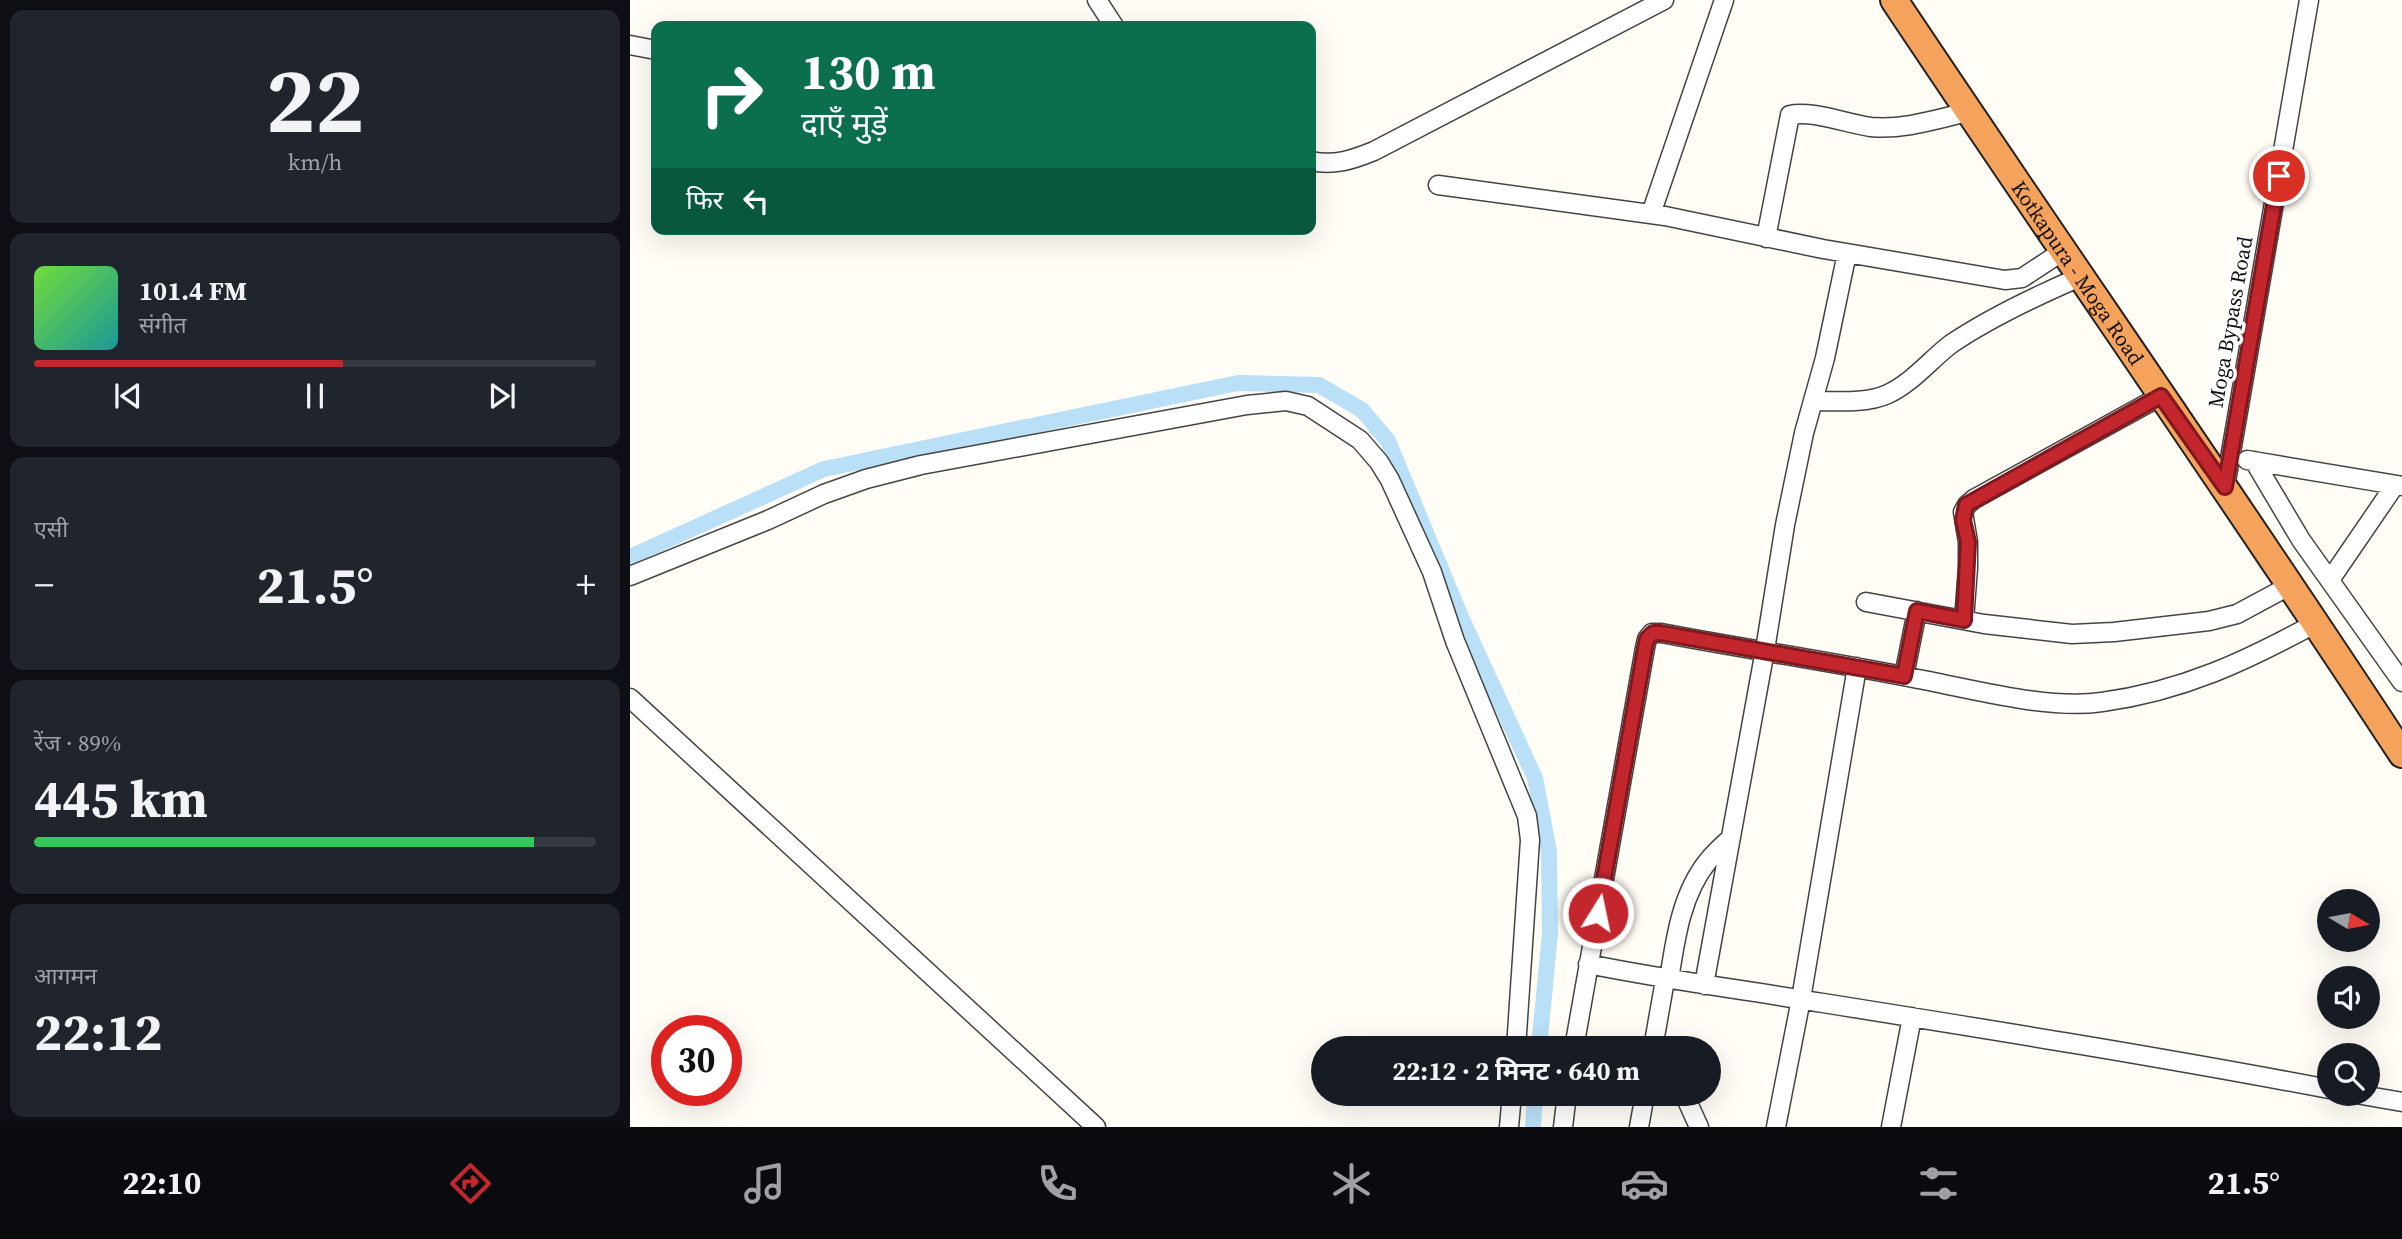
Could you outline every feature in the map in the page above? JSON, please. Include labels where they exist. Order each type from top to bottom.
[{"type":"highway","name":"Kotkapura - Moga Road","points":[[1894,0],[2225,487],[2402,754]]},
{"type":"street","points":[[1097,0],[1111,21]]},
{"type":"street","points":[[1316,162],[1352,160],[1374,151],[1664,0]]},
{"type":"street","points":[[1651,214],[1724,0]]},
{"type":"street","name":"Moga Bypass Road","points":[[2225,487],[2309,0]]},
{"type":"street","points":[[630,45],[651,49]]},
{"type":"street","points":[[1766,238],[1790,115],[1804,114],[1874,127],[1900,127],[1968,112]]},
{"type":"street","points":[[1438,185],[1651,214],[1847,253],[2014,280],[2022,278],[2063,251]]},
{"type":"street","points":[[1704,985],[1785,525],[1847,253]]},
{"type":"street","points":[[1814,401],[1860,400],[1888,394],[1954,343],[2030,299],[2080,277]]},
{"type":"street","points":[[1964,620],[1968,555],[1963,520],[1966,505],[2161,396]]},
{"type":"street","points":[[630,576],[768,520],[824,494],[866,479],[921,465],[1247,405],[1286,401],[1308,406],[1360,440],[1390,480],[1432,572],[1455,641],[1527,816],[1530,840],[1517,1036]]},
{"type":"street","points":[[2230,457],[2398,485],[2330,580]]},
{"type":"street","points":[[2255,461],[2301,540],[2402,682]]},
{"type":"street","points":[[1866,602],[1964,620],[2072,634],[2209,621],[2237,614],[2291,585]]},
{"type":"street","points":[[1904,676],[1917,611]]},
{"type":"street","points":[[1576,1036],[1647,639],[1653,633],[1765,650],[2016,697],[2060,703],[2101,703],[2172,688],[2217,673],[2254,657],[2316,623]]},
{"type":"street","points":[[1776,1127],[1801,999],[1857,667]]},
{"type":"street","points":[[630,698],[1096,1127]]},
{"type":"street","points":[[1655,1036],[1679,923],[1707,862],[1731,838]]},
{"type":"street","points":[[1588,964],[1667,980],[2068,1042],[2317,1087]]},
{"type":"street","points":[[1891,1127],[1912,1017]]},
{"type":"street","points":[[1656,1029],[1659,1036]]},
{"type":"street","points":[[2380,1098],[2402,1102]]},
{"type":"street","points":[[1509,1127],[1511,1106]]},
{"type":"street","points":[[1563,1127],[1566,1106]]},
{"type":"street","points":[[1639,1127],[1643,1106]]},
{"type":"street","points":[[1689,1106],[1699,1127]]},
{"type":"waterway","points":[[630,557],[824,469],[1238,383],[1319,385],[1362,410],[1388,441],[1461,617],[1535,778],[1549,852],[1550,933],[1540,1036]]},
{"type":"waterway","points":[[1533,1127],[1534,1106]]},
{"type":"route","points":[[1598,913],[1645,648],[1647,639],[1653,633],[1765,650],[1904,676],[1917,611],[1964,620],[1968,568],[1968,542],[1963,520],[1966,505],[2161,396],[2225,487],[2279,176]]}]
